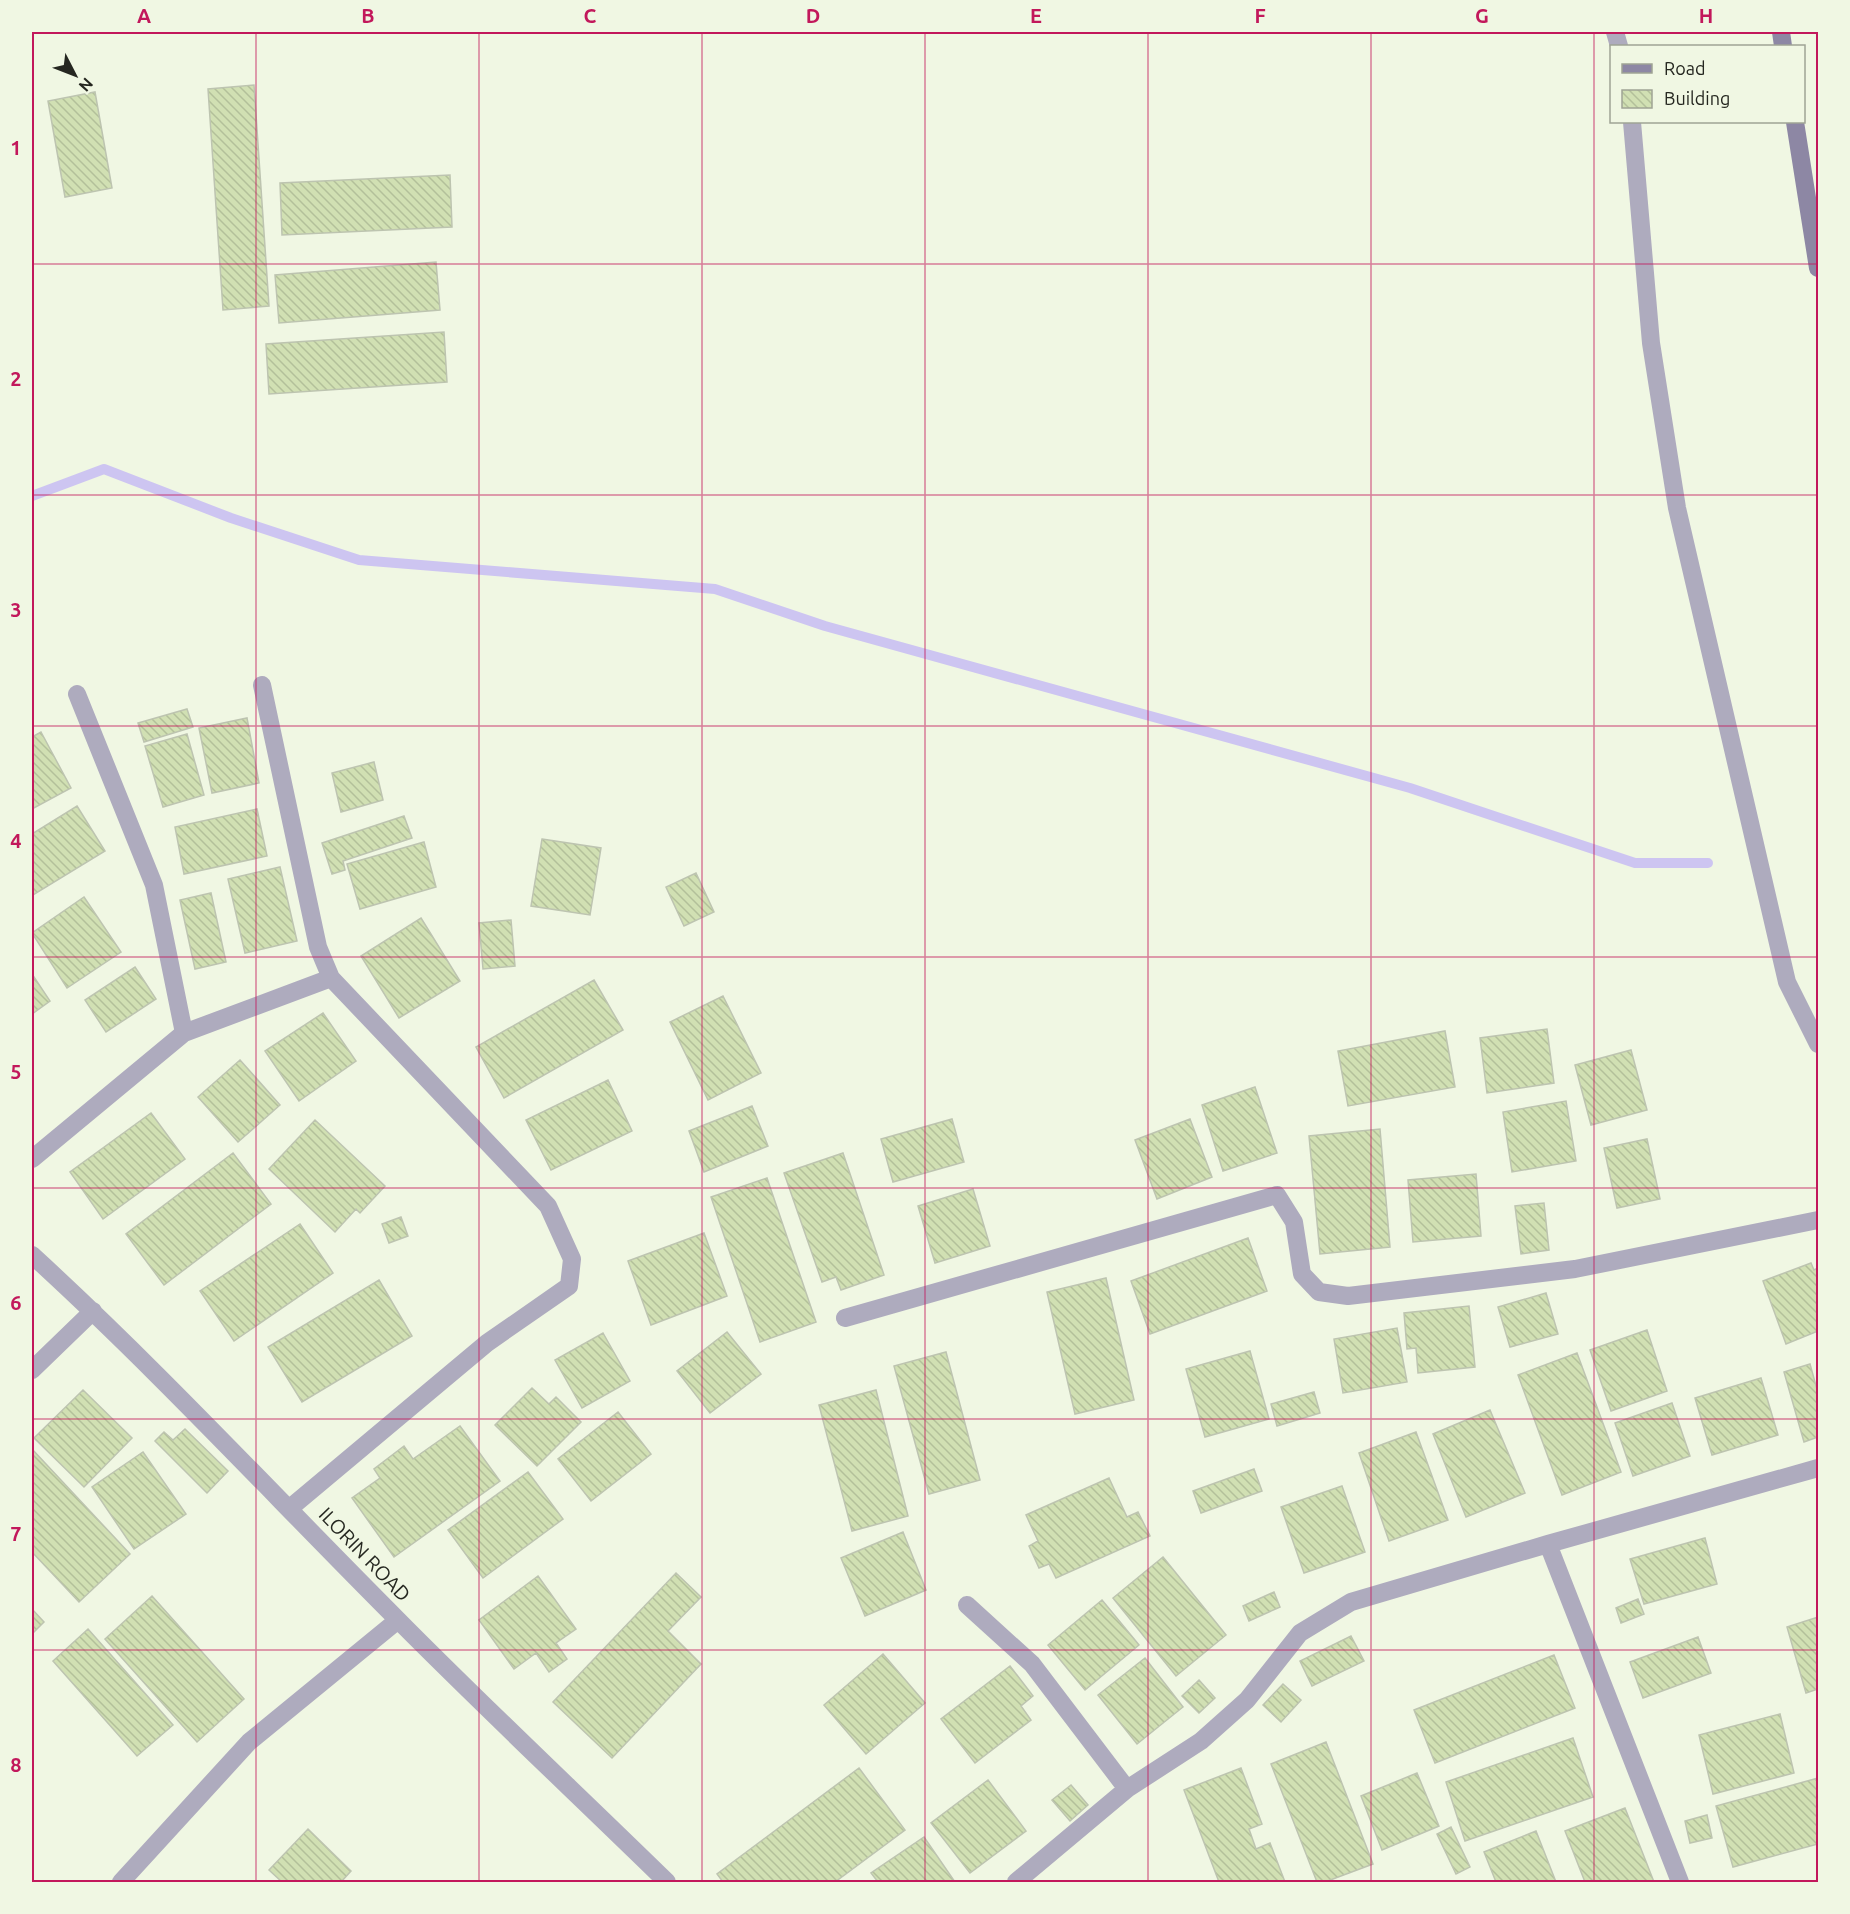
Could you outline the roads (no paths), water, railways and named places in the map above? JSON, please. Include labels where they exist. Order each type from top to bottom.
[{"type":"main road","points":[[1795,123],[1818,268]]},
{"type":"street","points":[[1632,123],[1651,343],[1677,508],[1787,982],[1818,1044]]},
{"type":"street","points":[[262,685],[318,947],[331,978],[548,1206],[572,1259],[569,1286],[488,1343],[290,1508]]},
{"type":"street","points":[[76,694],[154,885],[184,1033]]},
{"type":"street","points":[[32,1159],[184,1033],[331,978]]},
{"type":"street","points":[[845,1318],[1276,1195],[1294,1222],[1302,1274],[1319,1292],[1348,1296],[1575,1269],[1818,1220]]},
{"type":"street","name":"ILORIN ROAD","points":[[32,1255],[93,1311],[290,1508],[398,1620],[667,1882]]},
{"type":"street","points":[[32,1370],[93,1311]]},
{"type":"street","points":[[1016,1882],[1127,1789],[1201,1741],[1247,1700],[1300,1633],[1351,1602],[1818,1468]]},
{"type":"street","points":[[1548,1544],[1680,1882]]},
{"type":"street","points":[[967,1605],[1032,1664],[1127,1789]]},
{"type":"street","points":[[121,1882],[249,1742],[398,1620]]},
{"type":"waterway","points":[[32,496],[104,469],[231,518],[359,560],[715,589],[825,626],[1410,788],[1635,863],[1708,863]]}]
